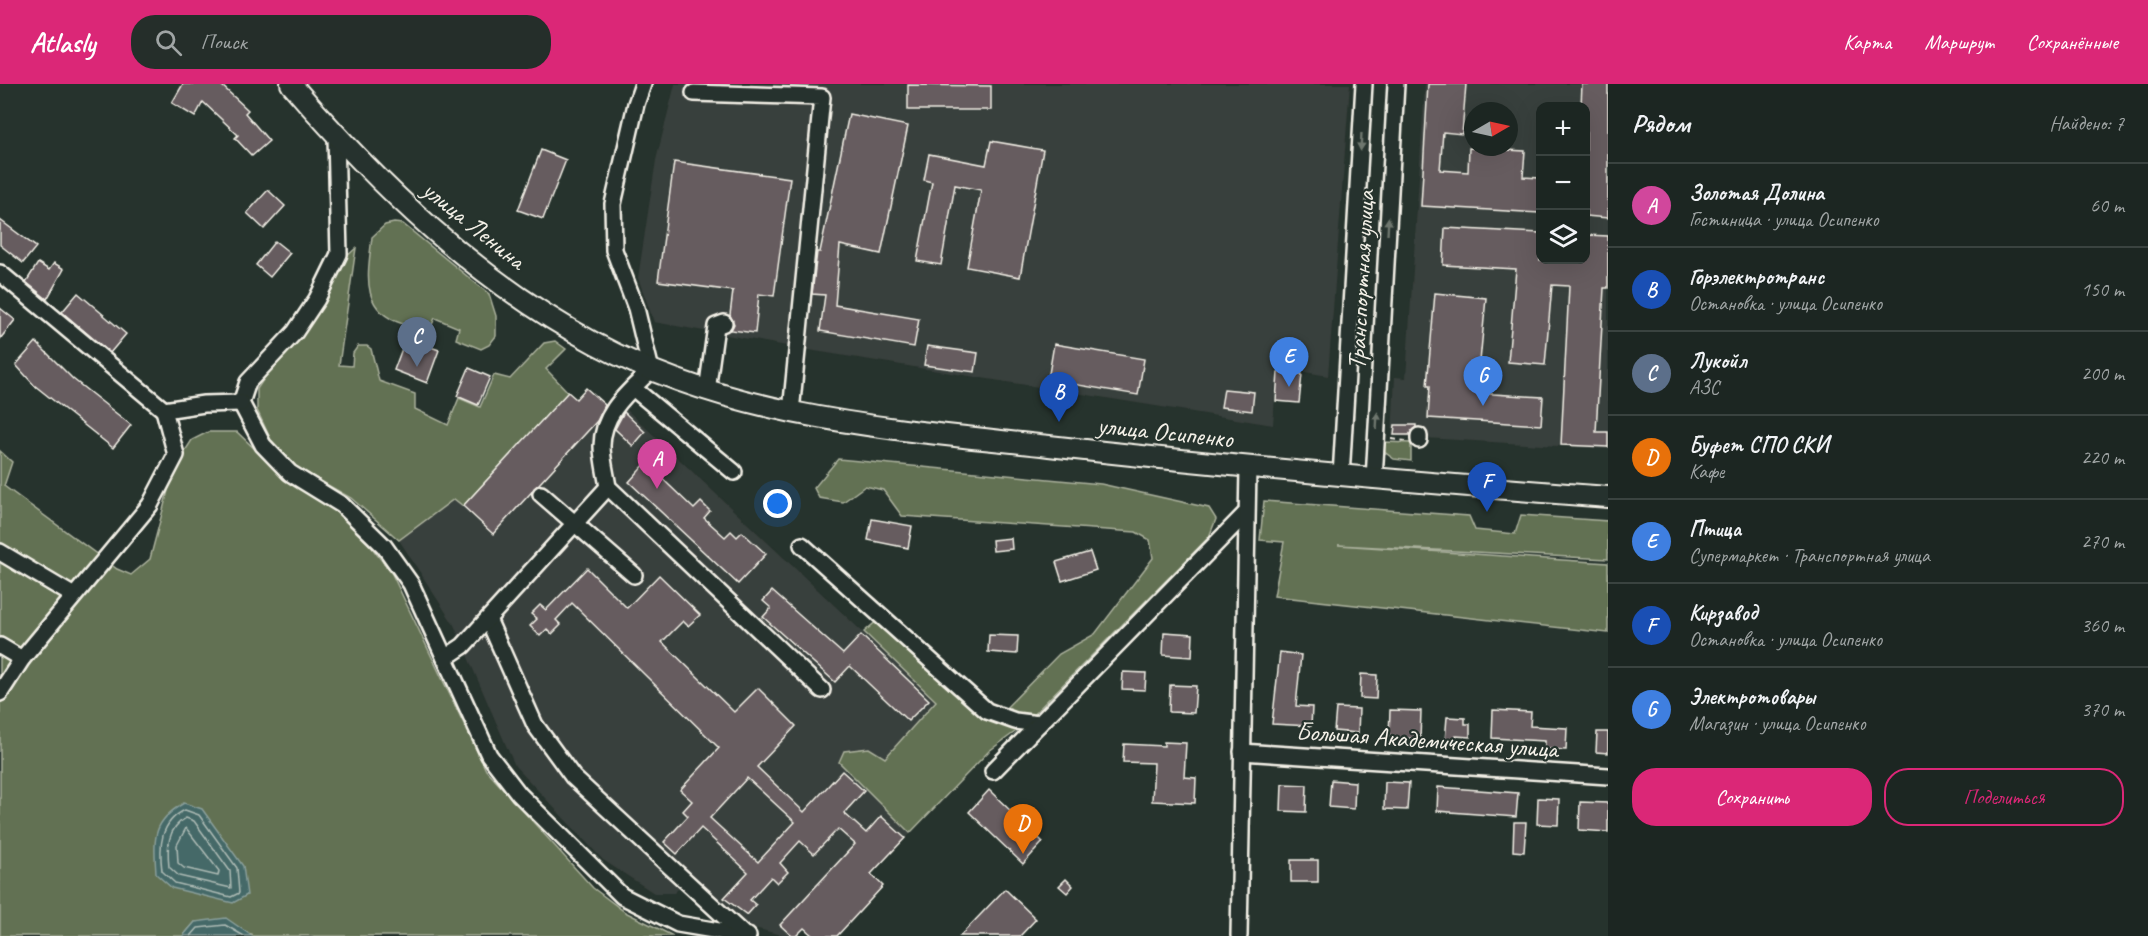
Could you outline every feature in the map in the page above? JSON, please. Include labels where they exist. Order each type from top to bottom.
[{"type":"main road","name":"улица Ленина","points":[[291,84],[336,137],[378,180],[466,258],[548,316],[596,345],[651,370]]},
{"type":"main road","name":"улица Осипенко","points":[[651,370],[707,391],[854,425],[1248,469],[1608,497]]},
{"type":"street","points":[[643,84],[636,104],[613,204],[614,250],[636,308],[651,370],[618,402],[608,419],[602,445],[608,487],[822,690]]},
{"type":"street","name":"Транспортная улица","points":[[1341,477],[1364,84]]},
{"type":"street","name":"Транспортная улица","points":[[1374,480],[1396,84]]},
{"type":"street","points":[[694,93],[822,98],[791,412]]},
{"type":"street","points":[[336,137],[339,254],[317,299],[301,324],[248,382],[241,403],[263,444],[290,473],[342,506],[384,546],[411,584],[489,755],[519,794],[622,896],[678,924],[745,935]]},
{"type":"street","points":[[0,273],[164,410],[176,455],[150,505],[22,659],[0,693]]},
{"type":"street","points":[[707,391],[716,326],[724,323]]},
{"type":"street","points":[[633,388],[734,472]]},
{"type":"street","points":[[164,410],[204,404],[241,403]]},
{"type":"street","points":[[1239,936],[1248,469]]},
{"type":"street","points":[[445,658],[463,646],[608,487]]},
{"type":"street","points":[[541,494],[634,575]]},
{"type":"street","points":[[993,771],[1246,513]]},
{"type":"street","points":[[802,545],[987,711],[1015,721],[1039,724]]},
{"type":"street","points":[[0,552],[74,596]]},
{"type":"street","points":[[488,619],[535,725],[573,777],[745,935]]},
{"type":"street","points":[[0,646],[22,659]]},
{"type":"street","name":"Большая Академическая улица","points":[[1242,752],[1608,776]]},
{"type":"path","points":[[1376,438],[1416,439]]},
{"type":"shaded area","points":[[675,84],[1350,84],[1328,376],[1277,367],[1273,425],[815,351],[654,322],[638,278],[656,160]]},
{"type":"shaded area","points":[[1425,84],[1608,84],[1608,449],[1392,436],[1395,377],[1406,378]]},
{"type":"shaded area","points":[[586,388],[604,405],[612,396],[989,751],[872,874],[883,886],[837,936],[813,936],[804,928],[796,936],[786,936],[750,927],[692,876],[674,893],[654,893],[603,860],[515,766],[454,625],[399,540],[454,499],[463,505],[568,391],[576,399]]},
{"type":"green space","points":[[403,224],[489,294],[496,316],[496,336],[489,345],[481,349],[456,339],[459,328],[435,318],[430,329],[403,324],[389,318],[379,310],[373,300],[368,277],[372,237],[385,225]]},
{"type":"green space","points":[[356,248],[339,365],[352,366],[353,353],[358,346],[367,346],[371,349],[379,381],[415,394],[415,409],[448,425],[459,398],[480,407],[494,375],[510,379],[544,343],[555,341],[566,349],[546,369],[568,392],[463,506],[454,499],[399,540],[351,498],[296,467],[271,440],[257,410],[257,389],[343,260]]},
{"type":"green space","points":[[208,432],[237,432],[283,476],[335,511],[363,536],[392,574],[486,770],[593,888],[625,912],[673,936],[252,936],[252,934],[195,922],[183,936],[0,936],[0,451],[12,462],[4,486],[117,569],[131,575],[150,559],[174,468],[192,440]]},
{"type":"green space","points":[[1383,442],[1411,443],[1411,461],[1394,459],[1383,451]]},
{"type":"green space","points":[[838,459],[1101,484],[1209,508],[1216,519],[1209,537],[1019,729],[989,751],[910,833],[839,762],[844,751],[869,748],[885,758],[936,701],[864,632],[879,619],[997,717],[1059,654],[1095,634],[1153,558],[1150,540],[1136,532],[902,516],[883,490],[865,486],[843,502],[819,498],[814,488]]},
{"type":"green space","points":[[1264,501],[1469,516],[1475,530],[1515,534],[1521,515],[1608,521],[1608,559],[1338,545],[1608,563],[1608,633],[1274,596],[1284,542],[1260,540]]},
{"type":"water","points":[[184,803],[202,809],[243,866],[247,895],[233,903],[172,888],[156,874],[157,832],[165,817]]},
{"type":"water","points":[[226,918],[252,936],[183,936],[195,922]]},
{"type":"building","points":[[183,84],[220,84],[248,110],[245,113],[269,141],[252,156],[235,138],[238,135],[203,102],[195,117],[172,103]]},
{"type":"building","points":[[1428,84],[1466,84],[1462,134],[1443,132],[1440,170],[1468,172],[1469,156],[1518,156],[1518,151],[1525,151],[1523,177],[1536,178],[1536,213],[1421,206]]},
{"type":"building","points":[[1582,84],[1608,84],[1608,218],[1590,216],[1590,102],[1581,102]]},
{"type":"building","points":[[908,85],[991,86],[991,110],[908,110]]},
{"type":"building","points":[[849,114],[908,126],[881,254],[840,245],[835,305],[919,319],[914,347],[820,331],[825,295],[812,294],[817,252],[820,252]]},
{"type":"building","points":[[991,141],[1043,150],[1020,277],[967,267],[981,190],[955,185],[941,265],[917,261],[932,182],[924,180],[929,154],[986,165]]},
{"type":"building","points":[[541,150],[566,160],[543,219],[518,210]]},
{"type":"building","points":[[674,162],[790,178],[774,296],[759,294],[755,333],[731,330],[734,324],[730,315],[733,291],[658,281]]},
{"type":"building","points":[[268,190],[285,206],[264,229],[247,213]]},
{"type":"building","points":[[0,220],[36,247],[23,263],[0,245]]},
{"type":"building","points":[[1445,228],[1536,233],[1536,264],[1590,264],[1590,235],[1608,236],[1608,288],[1604,288],[1596,432],[1608,432],[1608,447],[1561,445],[1569,286],[1552,285],[1545,365],[1508,362],[1516,269],[1443,265]]},
{"type":"building","points":[[275,241],[290,253],[270,277],[256,265]]},
{"type":"building","points":[[38,263],[49,270],[54,263],[64,269],[47,299],[26,282]]},
{"type":"building","points":[[78,293],[126,334],[110,353],[62,312]]},
{"type":"building","points":[[1435,293],[1486,298],[1477,393],[1543,397],[1541,425],[1428,418],[1430,386],[1427,386]]},
{"type":"building","points":[[0,308],[15,320],[0,339]]},
{"type":"building","points":[[406,338],[439,350],[427,383],[394,370]]},
{"type":"building","points":[[36,342],[73,379],[131,425],[113,448],[34,385],[16,365]]},
{"type":"building","points":[[1054,344],[1144,359],[1138,395],[1048,380]]},
{"type":"building","points":[[927,346],[978,353],[975,372],[924,365]]},
{"type":"building","points":[[469,368],[490,377],[478,405],[457,396]]},
{"type":"building","points":[[1278,372],[1302,374],[1299,403],[1276,401]]},
{"type":"building","points":[[586,388],[605,405],[597,421],[493,534],[463,506],[568,392],[576,399]]},
{"type":"building","points":[[1224,389],[1254,392],[1252,411],[1221,407]]},
{"type":"building","points":[[624,412],[645,432],[633,446],[615,429]]},
{"type":"building","points":[[1395,425],[1416,425],[1416,427],[1409,435],[1394,435]]},
{"type":"building","points":[[646,463],[694,509],[701,502],[710,511],[704,518],[725,537],[731,531],[737,537],[742,532],[766,554],[738,584],[629,482]]},
{"type":"building","points":[[872,519],[912,526],[908,548],[868,540]]},
{"type":"building","points":[[1011,538],[1012,549],[993,551],[992,540]]},
{"type":"building","points":[[1090,552],[1096,570],[1062,581],[1056,562]]},
{"type":"building","points":[[587,568],[627,608],[659,575],[700,615],[688,626],[683,621],[662,642],[734,712],[758,688],[796,726],[757,767],[804,812],[842,771],[864,791],[844,813],[866,833],[881,816],[905,838],[871,874],[883,886],[837,936],[813,936],[804,928],[796,936],[792,936],[780,925],[855,844],[838,829],[814,854],[800,841],[780,863],[788,872],[777,883],[771,877],[750,900],[756,905],[747,915],[724,898],[748,872],[701,828],[677,854],[664,842],[688,816],[683,811],[692,801],[680,790],[719,748],[572,603],[556,620],[561,625],[552,634],[547,629],[540,636],[530,626],[537,619],[531,614],[540,605],[546,610]],"holes":[[[747,778],[795,822],[758,862],[710,818]]]},
{"type":"building","points":[[772,591],[843,654],[861,635],[929,700],[908,721],[850,666],[835,682],[763,617],[771,608],[763,601]]},
{"type":"building","points":[[1164,632],[1193,634],[1192,657],[1163,655]]},
{"type":"building","points":[[989,635],[1018,636],[1017,654],[988,652]]},
{"type":"building","points":[[1280,652],[1301,655],[1296,706],[1312,707],[1311,726],[1272,724]]},
{"type":"building","points":[[1123,672],[1146,673],[1145,690],[1122,689]]},
{"type":"building","points":[[1361,674],[1377,675],[1376,699],[1360,698]]},
{"type":"building","points":[[1170,685],[1196,686],[1194,713],[1169,712]]},
{"type":"building","points":[[1336,708],[1359,709],[1358,733],[1334,731]]},
{"type":"building","points":[[1390,710],[1421,711],[1420,739],[1389,737]]},
{"type":"building","points":[[1493,710],[1531,712],[1530,726],[1567,728],[1566,750],[1545,749],[1545,741],[1492,738]]},
{"type":"building","points":[[1447,717],[1465,718],[1465,724],[1470,724],[1470,737],[1456,736],[1455,742],[1445,741]]},
{"type":"building","points":[[1597,732],[1608,732],[1608,753],[1596,752]]},
{"type":"building","points":[[1164,742],[1186,743],[1184,777],[1196,778],[1195,803],[1152,801],[1154,763],[1123,762],[1124,744],[1164,746]]},
{"type":"building","points":[[1331,780],[1355,782],[1354,809],[1329,807]]},
{"type":"building","points":[[1385,782],[1409,783],[1407,810],[1384,809]]},
{"type":"building","points":[[1282,784],[1307,785],[1306,812],[1281,811]]},
{"type":"building","points":[[1438,787],[1518,793],[1516,817],[1437,811]]},
{"type":"building","points":[[989,790],[1043,842],[1023,864],[969,812]]},
{"type":"building","points":[[1538,798],[1559,799],[1558,825],[1537,824]]},
{"type":"building","points":[[1580,802],[1608,803],[1608,832],[1579,830]]},
{"type":"building","points":[[1514,822],[1526,822],[1524,852],[1513,851]]},
{"type":"building","points":[[1291,860],[1318,860],[1318,882],[1291,882]]},
{"type":"building","points":[[1066,879],[1073,886],[1067,893],[1059,886]]},
{"type":"building","points":[[1005,889],[1036,919],[1020,936],[960,936]]},
{"type":"place","name":"Лукойл","points":[[417,367]]},
{"type":"place","name":"Птица","points":[[1289,387]]},
{"type":"place","name":"Электротовары","points":[[1483,406]]},
{"type":"place","name":"Горэлектротранс","points":[[1059,422]]},
{"type":"place","name":"Золотая Долина","points":[[657,489]]},
{"type":"place","name":"Кирзавод","points":[[1487,512]]},
{"type":"place","name":"Буфет СПО СКИ","points":[[1023,854]]}]
